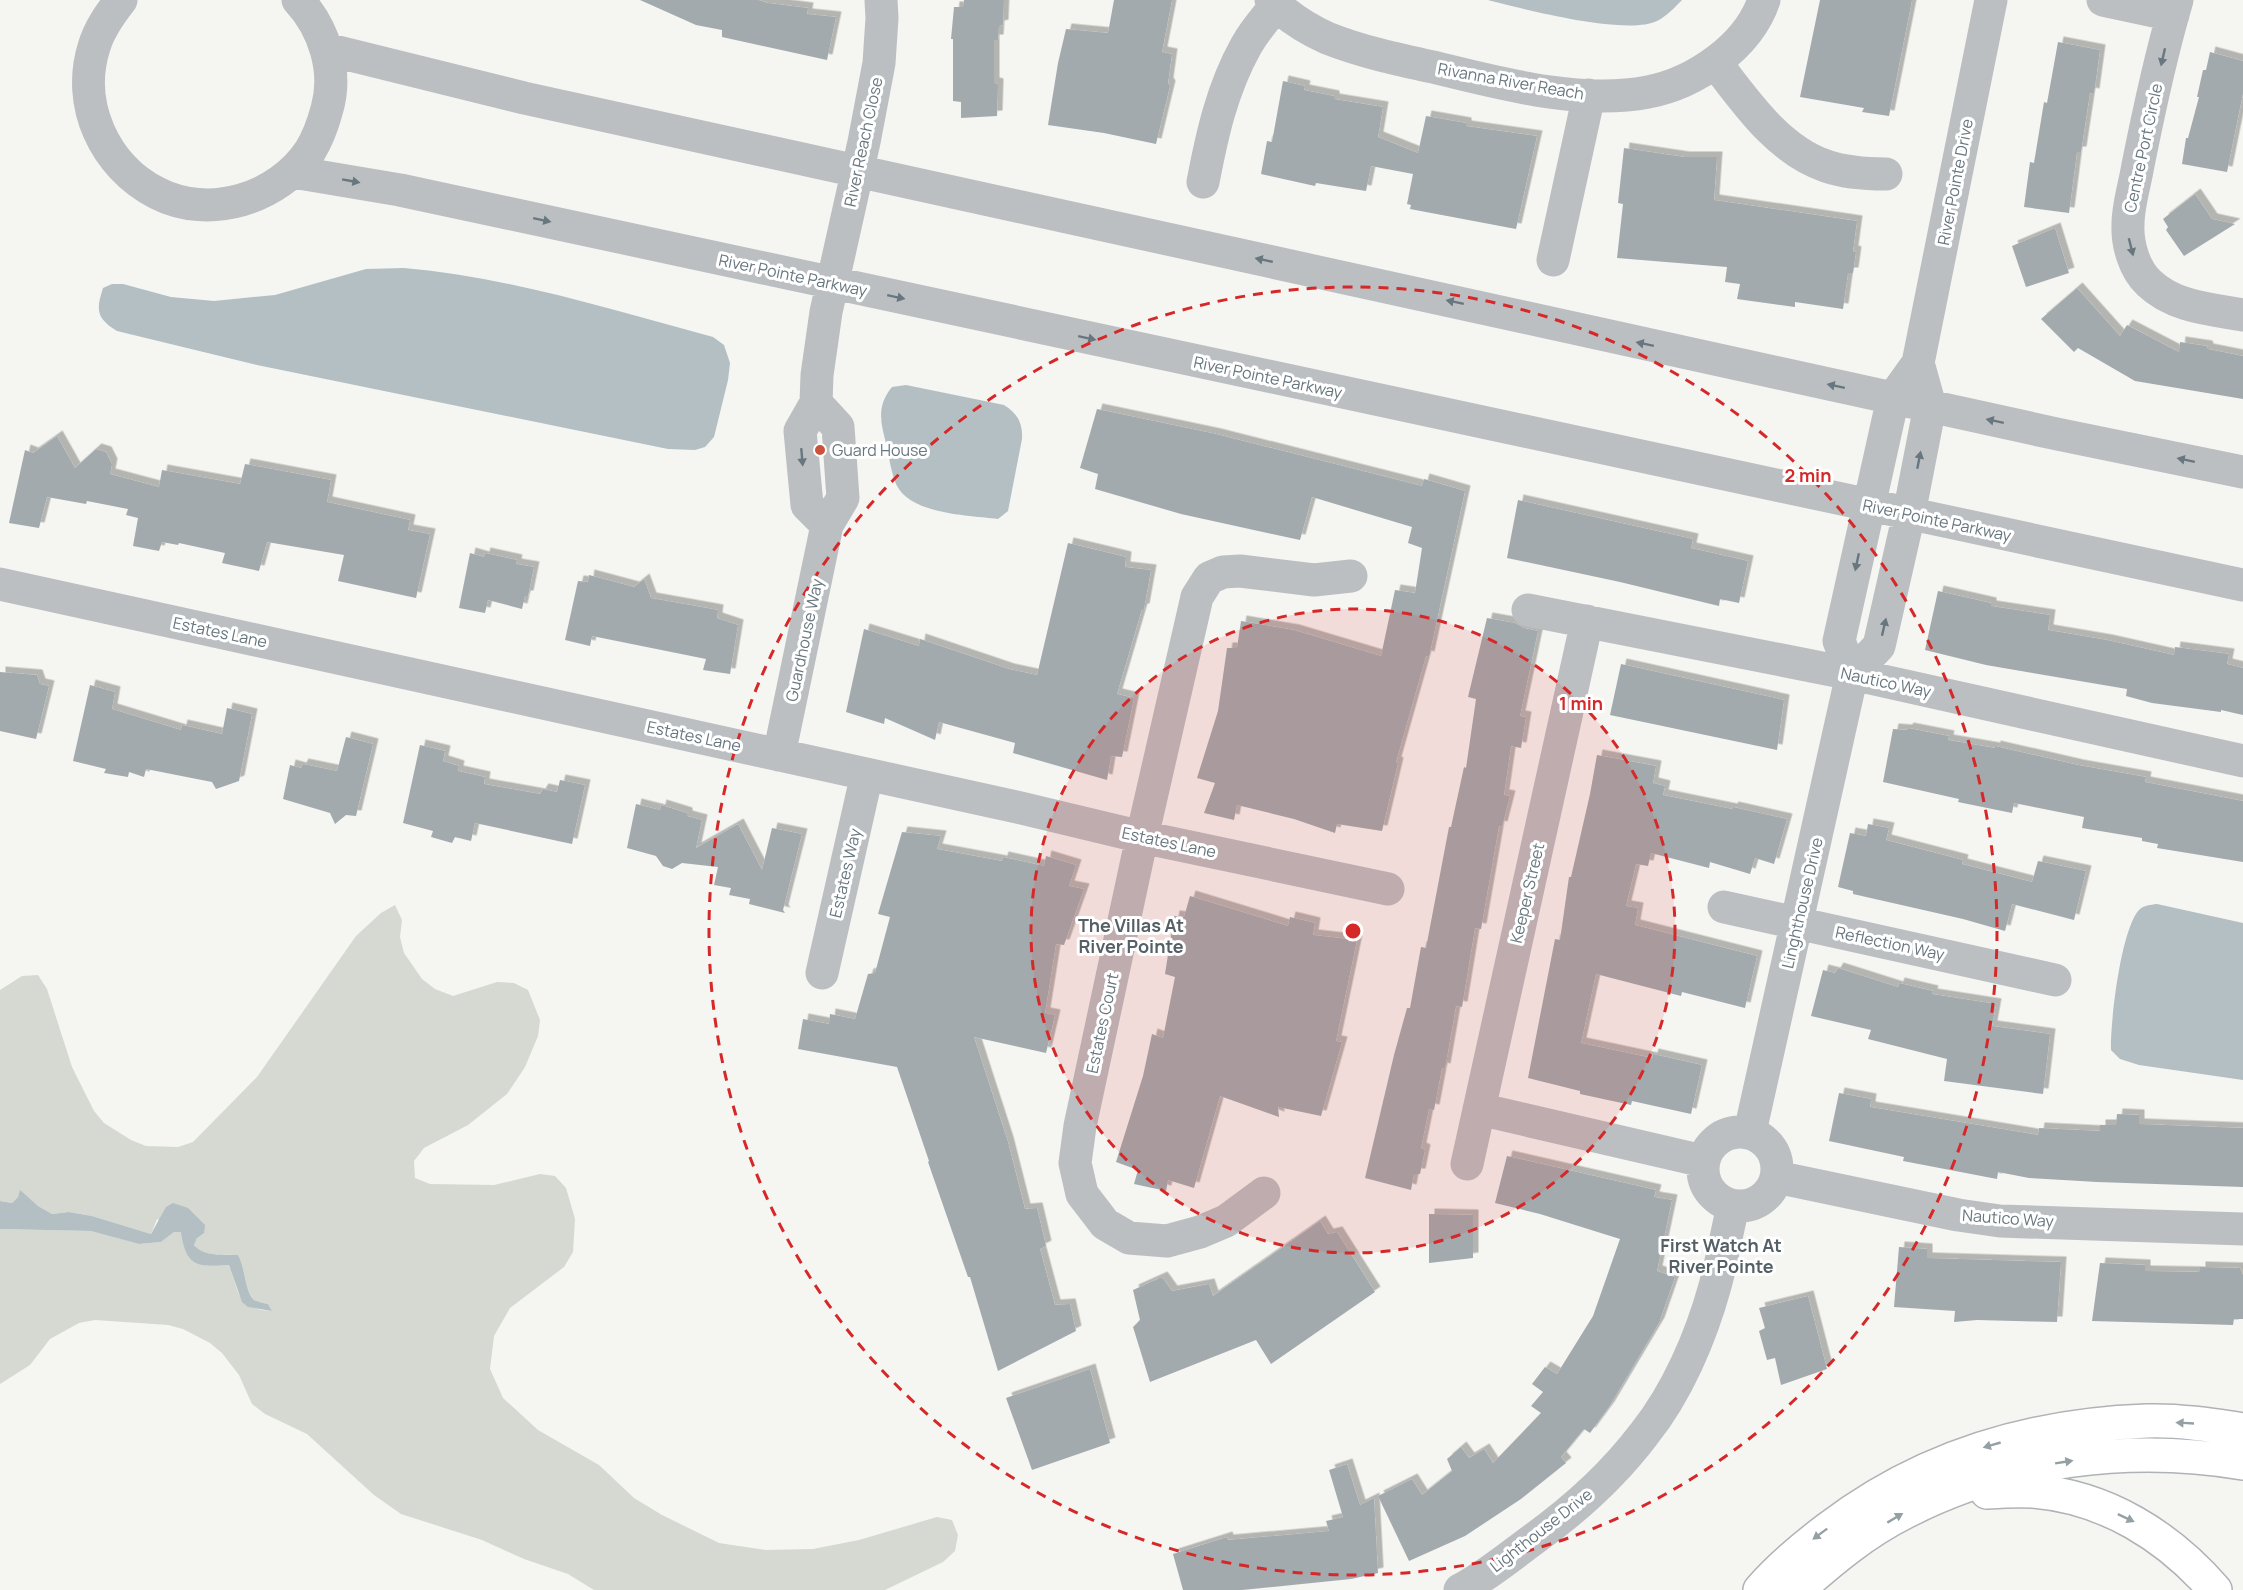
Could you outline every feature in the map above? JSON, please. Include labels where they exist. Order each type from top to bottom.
[{"type":"highway","points":[[1760,1590],[1808,1544],[1853,1509],[1933,1465],[1992,1444],[2096,1424],[2150,1421],[2196,1423],[2243,1430]]},
{"type":"highway","points":[[1798,1590],[1830,1561],[1903,1512],[1946,1492],[2027,1468],[2095,1458],[2175,1454],[2243,1463]]},
{"type":"highway","points":[[1946,1492],[2033,1491],[2065,1496],[2103,1507],[2139,1524],[2178,1552],[2215,1590]]},
{"type":"street","points":[[122,0],[105,20],[94,47],[88,76],[90,104],[98,132],[113,157],[133,178],[158,193],[185,202],[214,205],[243,200],[270,189],[293,172],[322,128],[330,102],[330,75],[326,49],[318,28],[298,0]]},
{"type":"street","name":"River Reach Close","points":[[832,283],[858,170],[879,63],[881,0]]},
{"type":"street","name":"Rivanna River Reach","points":[[1274,2],[1298,22],[1327,38],[1390,57],[1484,80],[1589,96],[1616,97],[1650,92],[1681,81],[1715,62],[1728,52],[1748,30],[1764,0]]},
{"type":"street","name":"River Pointe Drive","points":[[1893,398],[1918,363],[1991,0]]},
{"type":"street","name":"Centre Port Circle","points":[[2103,0],[2175,8],[2145,132],[2127,224],[2130,248],[2139,271],[2163,294],[2184,304],[2243,315]]},
{"type":"street","points":[[1203,182],[1214,125],[1230,79],[1247,44],[1274,2]]},
{"type":"street","points":[[326,49],[524,98],[1893,398],[2243,472]]},
{"type":"street","points":[[1715,62],[1737,91],[1779,138],[1803,156],[1826,166],[1856,173],[1886,174]]},
{"type":"street","points":[[1553,260],[1589,96]]},
{"type":"street","name":"River Pointe Parkway","points":[[293,172],[400,190],[2243,585]]},
{"type":"street","name":"Guardhouse Way","points":[[779,755],[827,525],[807,505],[800,430],[816,403],[817,375],[832,283]]},
{"type":"street","name":"River Pointe Drive","points":[[1909,514],[1930,406],[1918,363]]},
{"type":"street","points":[[1893,398],[1839,642],[1852,674],[1879,646],[1909,514]]},
{"type":"street","name":"Estates Court","points":[[1264,1193],[1226,1221],[1200,1232],[1167,1241],[1129,1238],[1105,1224],[1082,1194],[1075,1163],[1080,1126],[1142,837],[1197,597],[1209,578],[1223,572],[1240,571],[1314,580],[1351,576]]},
{"type":"street","name":"Estates Lane","points":[[0,584],[867,774],[1142,837],[1388,889]]},
{"type":"street","name":"Nautico Way","points":[[1528,610],[1852,674],[2243,761]]},
{"type":"street","name":"Keeper Street","points":[[1467,1164],[1587,621]]},
{"type":"street","name":"Linghthouse Drive","points":[[1750,1132],[1852,674]]},
{"type":"street","name":"Estates Way","points":[[822,973],[867,774]]},
{"type":"street","name":"Reflection Way","points":[[1724,907],[2055,980]]},
{"type":"street","points":[[1479,1109],[1703,1161]]},
{"type":"street","points":[[1730,1132],[1750,1132],[1761,1137],[1775,1155],[1778,1166],[1776,1178],[1765,1197],[1755,1203],[1733,1206],[1722,1202],[1712,1194],[1702,1173],[1703,1161],[1712,1143],[1720,1137],[1730,1132]]},
{"type":"street","name":"Nautico Way","points":[[1776,1178],[1958,1215],[2000,1221],[2243,1229]]},
{"type":"street","name":"Lighthouse Drive","points":[[1468,1588],[1580,1503],[1645,1434],[1669,1397],[1695,1344],[1715,1287],[1733,1206]]},
{"type":"shaded area","points":[[1488,0],[1682,0],[1657,21],[1642,25],[1622,25],[1574,20]]},
{"type":"shaded area","points":[[404,268],[443,272],[521,287],[713,337],[724,345],[730,363],[714,437],[705,447],[695,450],[668,449],[257,365],[117,331],[101,317],[99,308],[103,288],[112,284],[123,284],[171,297],[214,301],[275,295],[366,269]]},
{"type":"shaded area","points":[[906,385],[1004,405],[1016,415],[1020,423],[1022,439],[1008,511],[998,519],[941,512],[927,508],[903,494],[896,484],[882,428],[881,413],[884,400],[892,387]]},
{"type":"shaded area","points":[[2157,904],[2243,923],[2243,1080],[2139,1065],[2120,1059],[2111,1050],[2112,1019],[2127,936],[2139,910],[2145,906]]},
{"type":"shaded area","points":[[395,905],[402,920],[400,937],[404,953],[422,979],[435,989],[453,996],[497,982],[514,983],[528,990],[540,1020],[538,1036],[525,1067],[507,1094],[468,1125],[424,1148],[414,1161],[415,1178],[430,1184],[494,1185],[540,1174],[555,1176],[566,1188],[575,1219],[573,1252],[564,1267],[510,1308],[494,1336],[490,1369],[503,1398],[538,1430],[599,1465],[634,1498],[662,1515],[719,1543],[766,1550],[813,1549],[859,1540],[937,1517],[952,1520],[958,1535],[955,1551],[943,1562],[885,1590],[594,1590],[568,1574],[524,1559],[482,1540],[401,1514],[374,1495],[307,1434],[265,1414],[252,1404],[239,1375],[222,1353],[210,1343],[183,1329],[168,1325],[95,1320],[79,1323],[50,1339],[30,1365],[0,1384],[0,1229],[92,1231],[139,1244],[161,1242],[174,1232],[182,1232],[206,1266],[229,1265],[238,1292],[245,1303],[260,1310],[272,1311],[268,1304],[251,1297],[238,1255],[214,1254],[198,1249],[194,1245],[197,1238],[157,1219],[151,1234],[92,1216],[69,1212],[52,1214],[20,1191],[12,1203],[0,1201],[0,990],[22,976],[38,975],[47,989],[72,1067],[94,1111],[104,1123],[131,1140],[146,1146],[178,1147],[193,1142],[257,1077],[356,936],[381,913]]},
{"type":"shaded area","points":[[20,1190],[38,1206],[52,1214],[69,1212],[92,1216],[151,1234],[166,1207],[173,1203],[188,1208],[205,1225],[204,1233],[197,1238],[194,1245],[208,1253],[238,1255],[251,1297],[268,1304],[272,1311],[248,1307],[242,1302],[229,1265],[201,1265],[190,1258],[183,1244],[181,1232],[174,1232],[161,1242],[139,1244],[91,1231],[0,1229],[0,1201],[12,1203],[18,1197]]},
{"type":"building","points":[[640,0],[758,0],[808,8],[807,14],[836,17],[827,60],[722,37],[722,30],[696,25]]},
{"type":"building","points":[[964,0],[1004,0],[1003,25],[999,26],[998,40],[994,40],[994,83],[998,84],[997,116],[961,118],[961,102],[953,101],[953,39],[951,39],[954,7],[963,7]]},
{"type":"building","points":[[1114,0],[1172,0],[1162,52],[1172,54],[1168,83],[1170,86],[1156,144],[1104,133],[1048,125],[1066,29],[1108,33]]},
{"type":"building","points":[[1820,0],[1912,0],[1889,116],[1862,112],[1864,108],[1800,97]]},
{"type":"building","points":[[2058,42],[2100,50],[2094,94],[2090,93],[2081,152],[2077,152],[2069,213],[2024,207],[2030,162],[2034,163],[2044,102],[2047,103]]},
{"type":"building","points":[[2210,52],[2243,61],[2243,93],[2227,172],[2182,164],[2186,138],[2188,138],[2199,97],[2197,97],[2203,70],[2206,70]]},
{"type":"building","points":[[1283,81],[1305,86],[1304,90],[1334,96],[1334,99],[1383,107],[1378,137],[1418,153],[1426,116],[1466,123],[1466,126],[1537,136],[1516,229],[1410,209],[1411,205],[1407,204],[1413,174],[1371,166],[1366,191],[1316,183],[1315,186],[1261,174],[1267,141],[1272,142]]},
{"type":"building","points":[[1624,148],[1684,157],[1717,157],[1714,200],[1857,221],[1853,273],[1848,273],[1843,309],[1795,302],[1795,307],[1737,299],[1740,284],[1725,282],[1727,267],[1617,258],[1623,204],[1618,203]]},
{"type":"building","points":[[2195,194],[2212,219],[2235,224],[2184,256],[2166,230],[2168,227],[2163,219]]},
{"type":"building","points":[[2055,228],[2069,273],[2026,287],[2012,246]]},
{"type":"building","points":[[2077,288],[2120,336],[2127,325],[2179,352],[2180,342],[2207,346],[2208,349],[2243,356],[2243,399],[2135,381],[2078,348],[2074,352],[2041,319]]},
{"type":"building","points":[[1097,409],[1216,434],[1422,486],[1424,479],[1465,491],[1429,657],[1426,656],[1396,762],[1398,763],[1382,831],[1337,824],[1335,833],[1294,819],[1237,805],[1234,820],[1204,813],[1215,783],[1197,778],[1218,711],[1227,648],[1237,648],[1241,621],[1294,630],[1381,656],[1395,590],[1415,593],[1422,548],[1408,543],[1412,527],[1312,497],[1300,540],[1181,514],[1095,489],[1098,474],[1080,468]]},
{"type":"building","points":[[57,436],[75,468],[96,449],[106,452],[112,464],[110,474],[159,487],[162,470],[240,484],[245,464],[331,480],[327,502],[410,520],[408,530],[430,534],[416,598],[338,581],[344,555],[267,542],[259,571],[222,563],[225,553],[179,543],[178,545],[162,542],[159,551],[133,546],[138,518],[126,515],[128,509],[87,501],[86,504],[47,497],[39,528],[9,523],[25,450],[33,453]]},
{"type":"building","points":[[1518,500],[1693,539],[1691,548],[1748,561],[1739,603],[1720,599],[1719,606],[1507,558]]},
{"type":"building","points":[[1068,543],[1126,557],[1125,567],[1151,570],[1144,609],[1142,609],[1117,694],[1134,698],[1122,757],[1111,756],[1107,780],[1013,753],[1015,743],[939,722],[935,740],[885,718],[884,724],[846,712],[864,629],[919,646],[920,639],[1009,669],[1037,675]]},
{"type":"building","points":[[470,553],[484,557],[485,553],[517,560],[516,564],[534,567],[528,596],[525,596],[522,609],[488,600],[485,613],[459,608]]},
{"type":"building","points":[[589,575],[634,587],[644,579],[651,598],[718,610],[717,618],[738,625],[730,674],[703,670],[706,659],[592,636],[590,646],[565,640],[578,581],[588,582]]},
{"type":"building","points":[[1938,591],[1991,603],[1991,606],[2050,615],[2048,630],[2174,655],[2175,647],[2229,654],[2227,664],[2243,668],[2243,715],[2221,710],[2221,712],[2152,703],[2126,696],[2127,689],[1986,665],[1925,650]]},
{"type":"building","points":[[1487,618],[1515,623],[1538,631],[1520,716],[1526,717],[1521,748],[1511,746],[1504,795],[1510,796],[1502,827],[1499,826],[1481,929],[1475,928],[1462,1007],[1456,1006],[1445,1069],[1442,1068],[1434,1110],[1429,1109],[1421,1148],[1425,1150],[1420,1174],[1414,1174],[1411,1190],[1365,1178],[1394,1055],[1407,1008],[1410,1008],[1421,947],[1426,948],[1449,827],[1451,827],[1464,767],[1466,768],[1476,699],[1468,697]]},
{"type":"building","points":[[1621,664],[1784,700],[1777,750],[1610,715]]},
{"type":"building","points":[[0,672],[37,675],[40,684],[49,686],[36,739],[0,731]]},
{"type":"building","points":[[90,685],[115,692],[112,709],[181,730],[182,725],[222,734],[227,708],[252,714],[239,781],[216,789],[212,782],[146,769],[144,777],[129,772],[128,777],[104,773],[106,769],[73,761]]},
{"type":"building","points":[[1908,728],[1949,736],[1948,740],[1995,748],[1995,746],[2078,765],[2146,777],[2145,782],[2243,801],[2243,862],[2157,848],[2158,844],[2142,841],[2142,838],[2082,828],[2084,817],[2014,803],[2012,813],[1958,802],[1959,799],[1883,782],[1893,729],[1907,730]]},
{"type":"building","points":[[346,737],[373,744],[356,816],[346,815],[335,824],[330,813],[283,799],[290,765],[301,768],[303,764],[337,771]]},
{"type":"building","points":[[420,745],[445,751],[443,761],[459,766],[458,771],[485,777],[484,784],[540,794],[543,789],[557,792],[560,780],[585,785],[572,844],[475,823],[471,841],[455,837],[452,843],[431,837],[433,831],[403,823]]},
{"type":"building","points":[[1597,755],[1656,766],[1653,783],[1665,786],[1663,795],[1787,819],[1774,864],[1755,858],[1750,874],[1710,862],[1709,868],[1651,853],[1648,866],[1636,864],[1626,906],[1638,908],[1635,925],[1757,956],[1745,1008],[1682,992],[1681,996],[1596,974],[1581,1043],[1652,1058],[1653,1054],[1702,1065],[1691,1114],[1632,1101],[1631,1105],[1580,1094],[1580,1091],[1528,1078],[1555,939],[1560,940],[1569,877],[1571,877]]},
{"type":"building","points":[[636,804],[660,810],[661,805],[702,820],[696,848],[738,824],[762,870],[772,828],[802,834],[783,910],[785,913],[749,904],[750,899],[729,895],[731,888],[714,885],[718,867],[682,863],[672,869],[663,866],[656,856],[627,848]]},
{"type":"building","points":[[1868,824],[1889,828],[1886,840],[1963,860],[1962,864],[2032,882],[2038,861],[2086,871],[2074,920],[2012,904],[2005,931],[1853,894],[1853,891],[1838,887],[1850,833],[1866,836]]},
{"type":"building","points":[[902,832],[941,836],[937,849],[1002,861],[1003,857],[1044,866],[1046,856],[1076,865],[1069,886],[1084,889],[1064,945],[1056,944],[1045,1013],[1055,1015],[1046,1053],[974,1037],[1008,1142],[1025,1209],[1037,1208],[1046,1246],[1040,1249],[1055,1305],[1070,1304],[1076,1331],[998,1371],[970,1277],[968,1277],[928,1162],[897,1067],[798,1049],[803,1019],[829,1024],[830,1014],[855,1019],[868,974],[875,973],[890,917],[878,914]]},
{"type":"building","points":[[1190,896],[1288,926],[1290,917],[1315,923],[1313,935],[1357,940],[1336,1041],[1342,1042],[1321,1116],[1278,1107],[1279,1117],[1220,1096],[1194,1188],[1168,1180],[1166,1191],[1134,1184],[1138,1170],[1116,1162],[1143,1076],[1152,1034],[1163,1038],[1175,977],[1165,974],[1174,916],[1184,917]]},
{"type":"building","points":[[1838,968],[1898,987],[1899,983],[1933,991],[1932,994],[1996,1004],[1992,1026],[2050,1034],[2043,1094],[1944,1081],[1947,1059],[1868,1039],[1871,1030],[1811,1016],[1823,970],[1835,973]]},
{"type":"building","points":[[1839,1093],[1871,1099],[1870,1107],[2038,1135],[2039,1128],[2100,1131],[2100,1125],[2116,1125],[2117,1114],[2139,1115],[2139,1124],[2243,1128],[2243,1187],[2029,1178],[1998,1172],[1997,1179],[1903,1161],[1904,1157],[1829,1141]]},
{"type":"building","points":[[1507,1156],[1656,1190],[1654,1197],[1672,1200],[1657,1271],[1675,1277],[1659,1323],[1609,1407],[1590,1433],[1584,1429],[1561,1457],[1566,1463],[1521,1499],[1465,1536],[1409,1561],[1378,1496],[1412,1479],[1422,1495],[1452,1471],[1447,1459],[1461,1447],[1469,1458],[1484,1449],[1493,1463],[1541,1413],[1531,1406],[1543,1392],[1532,1384],[1545,1367],[1557,1374],[1593,1316],[1620,1239],[1540,1214],[1495,1203]]},
{"type":"building","points":[[1429,1214],[1473,1215],[1473,1258],[1429,1263]]},
{"type":"building","points":[[1320,1221],[1328,1234],[1337,1232],[1375,1292],[1271,1364],[1256,1340],[1150,1382],[1133,1327],[1140,1320],[1133,1290],[1162,1277],[1172,1291],[1209,1284],[1213,1296]]},
{"type":"building","points":[[1899,1247],[1927,1249],[1927,1258],[2061,1262],[2057,1322],[1977,1320],[1954,1322],[1955,1311],[1894,1307]]},
{"type":"building","points":[[2100,1263],[2145,1265],[2145,1271],[2200,1272],[2200,1267],[2240,1268],[2243,1275],[2243,1319],[2234,1319],[2233,1325],[2092,1321]]},
{"type":"building","points":[[1808,1296],[1827,1369],[1781,1385],[1775,1358],[1767,1360],[1759,1331],[1765,1328],[1759,1308]]},
{"type":"building","points":[[1090,1369],[1110,1443],[1032,1470],[1006,1398]]},
{"type":"building","points":[[1347,1464],[1360,1505],[1374,1498],[1378,1573],[1351,1579],[1242,1590],[1183,1590],[1173,1554],[1227,1537],[1228,1540],[1329,1531],[1326,1521],[1343,1517],[1329,1470]]},
{"type":"place","name":"Guard House","points":[[820,450]]},
{"type":"district","name":"The Villas At River Pointe","points":[[1131,936]]},
{"type":"district","name":"First Watch At River Pointe","points":[[1721,1256]]}]
